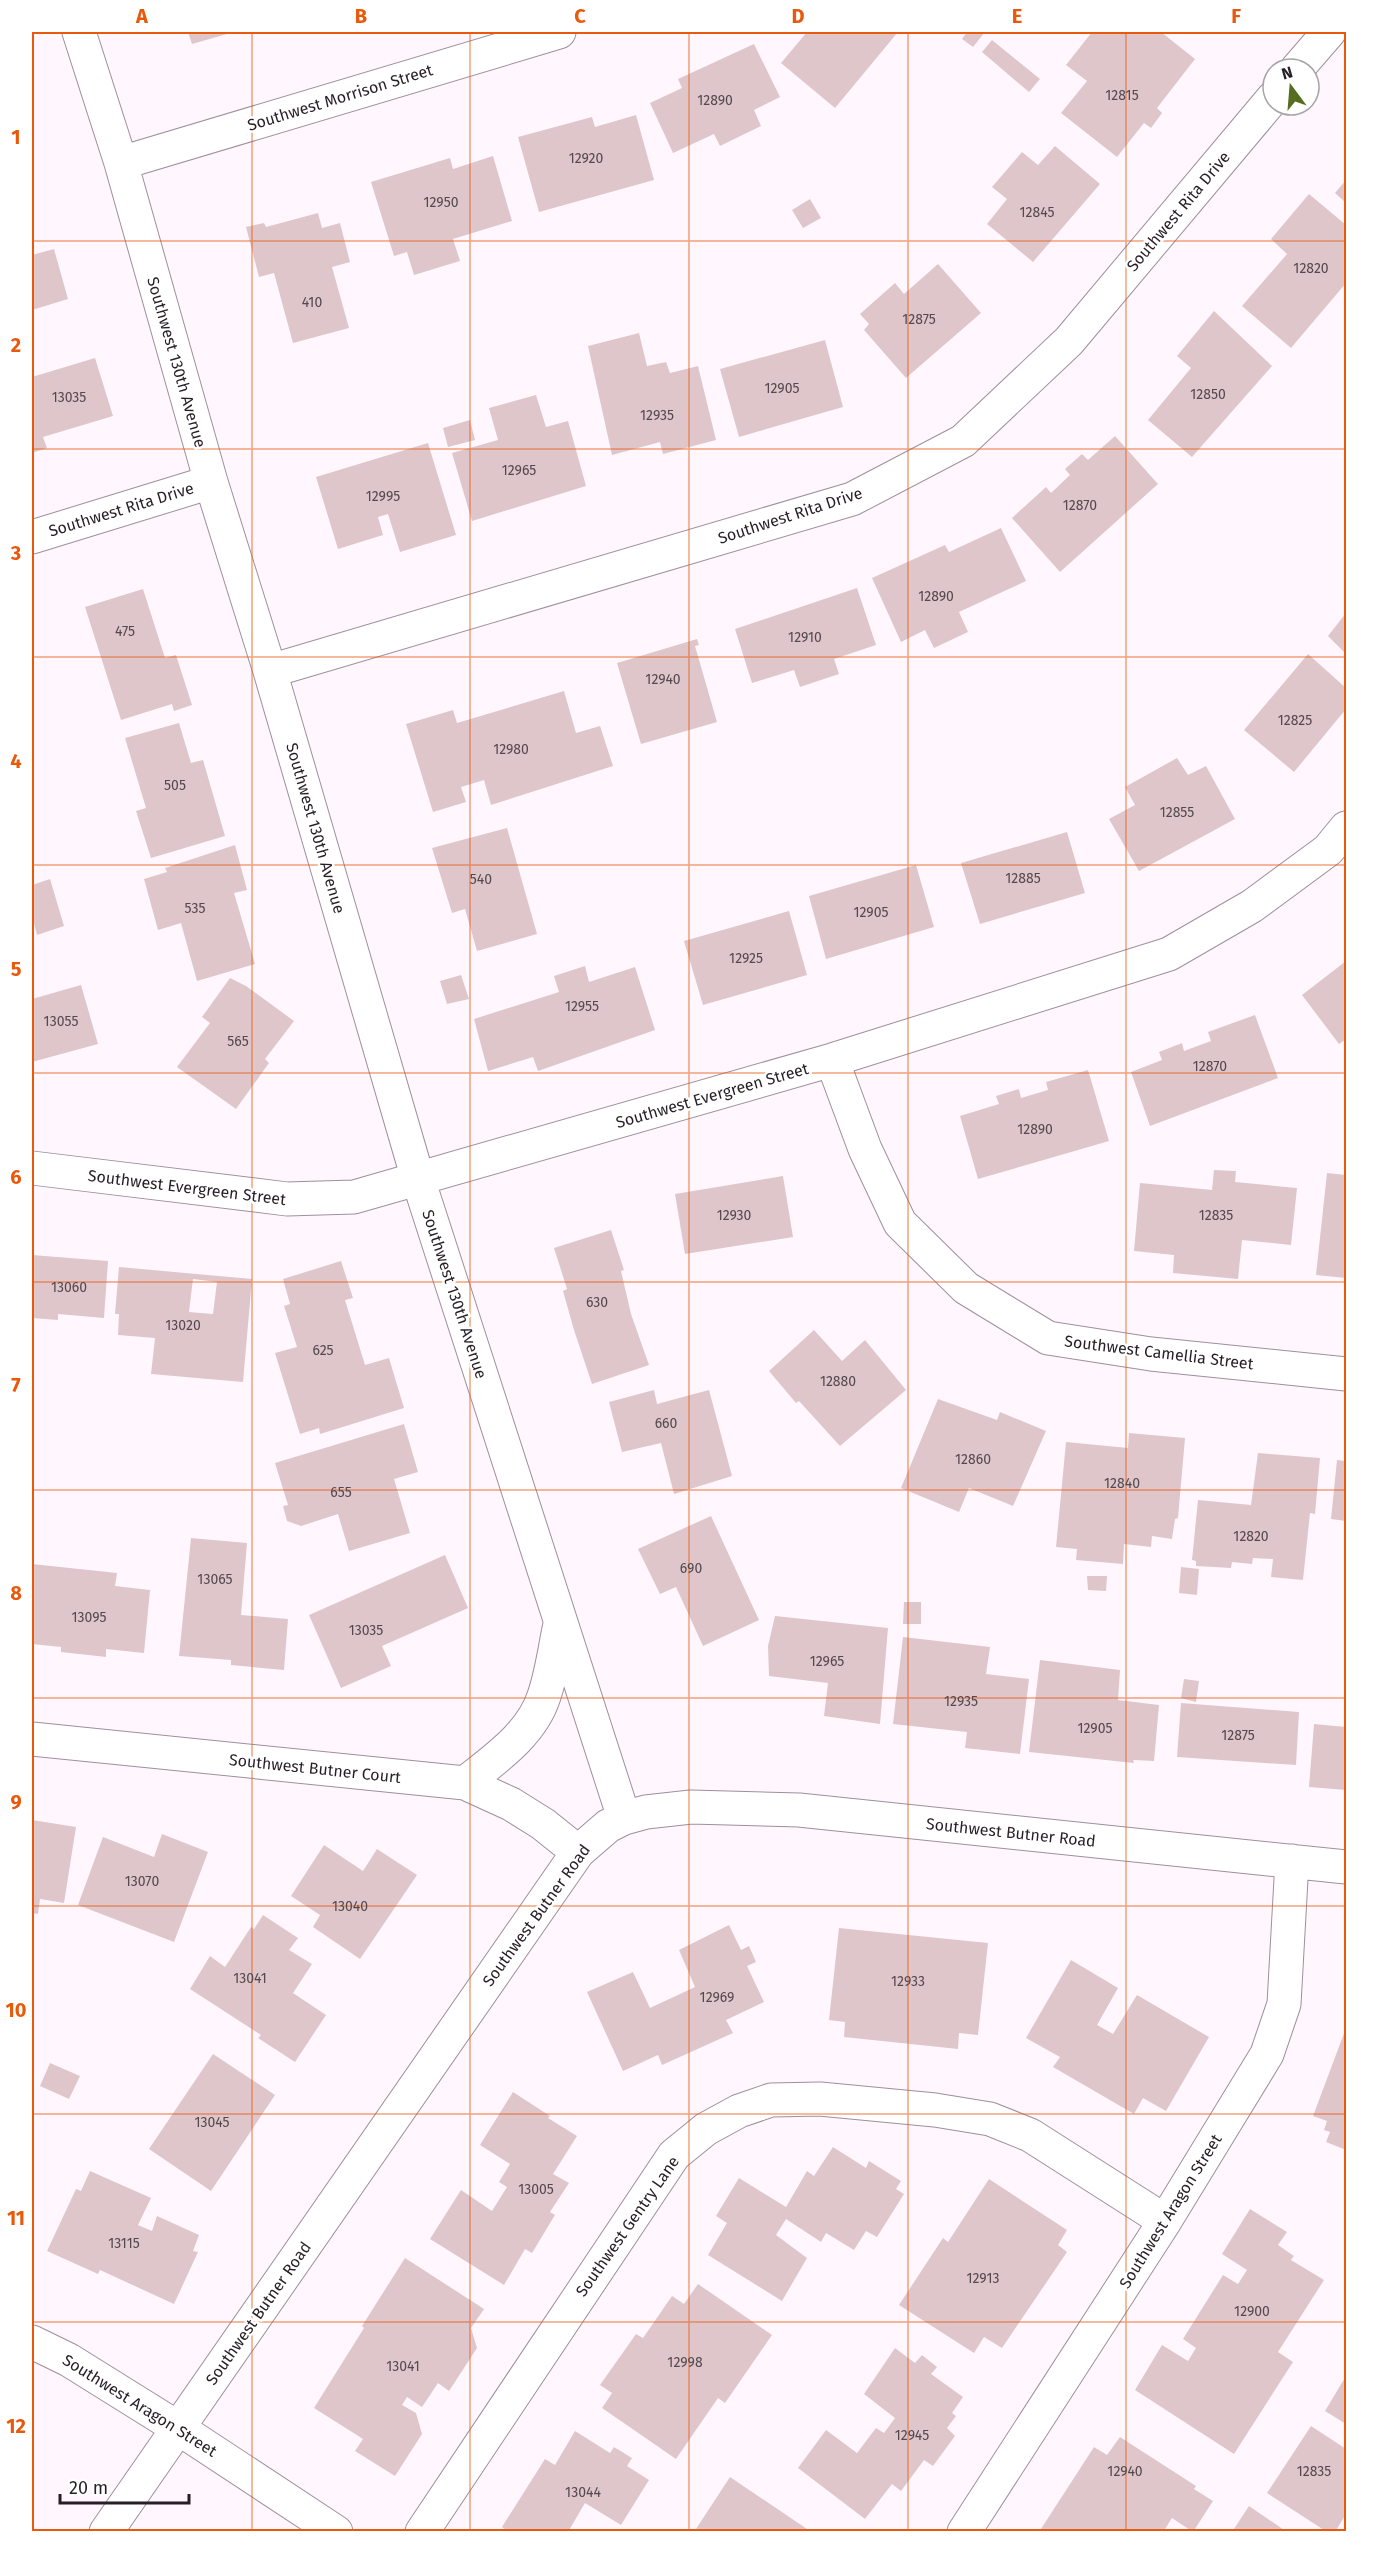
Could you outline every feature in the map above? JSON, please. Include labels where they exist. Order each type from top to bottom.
[{"type":"street","name":"Southwest 130th Avenue","points":[[79,32],[121,163],[211,482],[270,671],[418,1179],[624,1818]]},
{"type":"street","name":"Southwest Morrison Street","points":[[121,163],[559,32]]},
{"type":"street","points":[[1308,57],[1329,32]]},
{"type":"street","name":"Southwest Rita Drive","points":[[270,671],[852,499],[963,441],[1069,341],[1261,112]]},
{"type":"street","name":"Southwest Rita Drive","points":[[32,537],[211,482]]},
{"type":"street","name":"Southwest Evergreen Street","points":[[32,1168],[287,1199],[354,1197],[832,1060],[1168,954],[1252,906],[1329,850],[1347,828]]},
{"type":"street","name":"Southwest Camellia Street","points":[[832,1060],[866,1149],[900,1223],[966,1288],[1038,1333],[1048,1338],[1151,1354],[1347,1374]]},
{"type":"street","points":[[465,1783],[506,1750],[531,1723],[544,1697],[561,1622]]},
{"type":"street","name":"Southwest Butner Court","points":[[32,1739],[465,1783],[512,1804],[543,1824],[578,1852]]},
{"type":"street","name":"Southwest Butner Road","points":[[106,2532],[578,1852],[608,1826],[624,1818],[655,1810],[691,1807],[799,1810],[1347,1867]]},
{"type":"street","name":"Southwest Aragon Street","points":[[964,2532],[1165,2221],[1267,2054],[1284,2004],[1292,1861]]},
{"type":"street","name":"Southwest Gentry Lane","points":[[422,2532],[674,2155],[706,2129],[740,2111],[771,2100],[820,2099],[935,2110],[990,2119],[1030,2135],[1165,2221]]},
{"type":"street","name":"Southwest Aragon Street","points":[[32,2342],[69,2360],[178,2428],[336,2532]]},
{"type":"building","points":[[188,32],[234,32],[192,44]]},
{"type":"building","points":[[807,32],[898,32],[835,108],[781,63]]},
{"type":"building","points":[[967,32],[985,32],[973,47],[962,39]]},
{"type":"building","points":[[1092,32],[1161,32],[1195,59],[1157,108],[1162,113],[1151,128],[1144,123],[1117,157],[1061,113],[1087,81],[1066,65]]},
{"type":"building","points":[[992,40],[1040,79],[1029,92],[982,52]]},
{"type":"building","points":[[754,44],[780,97],[754,110],[761,126],[720,146],[714,134],[673,153],[650,103],[682,88],[678,79]]},
{"type":"building","points":[[636,115],[654,180],[539,212],[518,137],[592,117],[595,127]]},
{"type":"building","points":[[1055,146],[1100,184],[1033,262],[987,224],[1007,199],[992,187],[1022,152],[1038,165]]},
{"type":"building","points":[[493,156],[512,221],[453,239],[460,261],[414,275],[407,252],[394,256],[371,182],[450,158],[453,169]]},
{"type":"building","points":[[1346,180],[1346,203],[1335,193]]},
{"type":"building","points":[[1309,194],[1346,225],[1346,283],[1291,348],[1242,306],[1287,254],[1271,239]]},
{"type":"building","points":[[810,199],[821,218],[803,228],[792,210]]},
{"type":"building","points":[[318,213],[322,228],[340,223],[350,262],[332,267],[349,328],[293,343],[274,273],[259,277],[246,227],[264,223],[266,227]]},
{"type":"building","points":[[54,249],[68,299],[32,310],[32,255]]},
{"type":"building","points":[[938,264],[981,313],[906,378],[864,330],[869,324],[860,314],[895,283],[904,294]]},
{"type":"building","points":[[1214,311],[1272,366],[1192,457],[1148,420],[1191,368],[1177,356]]},
{"type":"building","points":[[639,333],[647,366],[666,362],[670,373],[698,366],[716,440],[663,454],[660,442],[612,455],[588,346]]},
{"type":"building","points":[[825,340],[843,407],[739,437],[720,369]]},
{"type":"building","points":[[95,358],[113,416],[43,437],[47,448],[32,453],[32,377]]},
{"type":"building","points":[[536,395],[546,427],[568,421],[586,486],[472,521],[452,453],[498,440],[489,408]]},
{"type":"building","points":[[470,420],[475,440],[448,447],[443,428]]},
{"type":"building","points":[[1115,436],[1158,484],[1060,572],[1012,518],[1046,487],[1051,493],[1070,475],[1065,469],[1082,454],[1088,460]]},
{"type":"building","points":[[428,443],[456,535],[400,552],[388,514],[378,517],[383,535],[338,549],[316,477]]},
{"type":"building","points":[[1001,528],[1026,581],[959,612],[968,632],[934,648],[925,630],[901,642],[872,578],[945,545],[949,552]]},
{"type":"building","points":[[857,588],[876,645],[834,659],[839,674],[800,687],[794,670],[752,683],[735,629]]},
{"type":"building","points":[[143,589],[165,658],[176,655],[192,705],[174,711],[172,704],[121,720],[85,607]]},
{"type":"building","points":[[1346,613],[1346,654],[1328,636]]},
{"type":"building","points":[[697,639],[699,645],[695,646],[717,722],[641,744],[617,663]]},
{"type":"building","points":[[1308,654],[1346,688],[1346,709],[1294,772],[1244,730]]},
{"type":"building","points":[[564,691],[576,733],[600,726],[613,766],[491,805],[484,780],[461,787],[466,802],[433,812],[406,724],[453,710],[457,723]]},
{"type":"building","points":[[179,723],[191,763],[203,760],[225,836],[151,858],[136,811],[146,808],[125,738]]},
{"type":"building","points":[[1177,758],[1188,775],[1206,766],[1235,819],[1139,871],[1109,819],[1135,805],[1125,787]]},
{"type":"building","points":[[507,828],[537,934],[477,951],[465,909],[452,913],[432,848]]},
{"type":"building","points":[[1067,832],[1085,893],[980,924],[961,863]]},
{"type":"building","points":[[235,845],[247,890],[234,893],[255,964],[197,981],[181,923],[158,930],[144,879],[167,872],[165,868]]},
{"type":"building","points":[[916,865],[934,927],[826,959],[809,896]]},
{"type":"building","points":[[50,879],[64,926],[37,935],[32,915],[32,885]]},
{"type":"building","points":[[789,911],[807,975],[703,1005],[684,941]]},
{"type":"building","points":[[1346,961],[1346,1039],[1339,1044],[1302,995]]},
{"type":"building","points":[[585,966],[589,982],[635,967],[655,1030],[538,1071],[533,1057],[488,1071],[474,1019],[559,992],[554,976]]},
{"type":"building","points":[[461,975],[469,999],[447,1004],[440,981]]},
{"type":"building","points":[[230,978],[246,986],[294,1021],[265,1059],[269,1063],[236,1109],[177,1067],[210,1023],[202,1017]]},
{"type":"building","points":[[81,985],[98,1044],[32,1062],[32,999]]},
{"type":"building","points":[[1255,1015],[1278,1078],[1150,1126],[1131,1072],[1162,1060],[1159,1052],[1182,1043],[1184,1051],[1211,1041],[1208,1032]]},
{"type":"building","points":[[1088,1070],[1109,1141],[978,1179],[960,1116],[999,1104],[996,1096],[1019,1089],[1021,1098],[1048,1090],[1046,1082]]},
{"type":"building","points":[[1214,1170],[1236,1171],[1235,1182],[1297,1188],[1291,1245],[1242,1240],[1238,1279],[1173,1273],[1174,1255],[1134,1251],[1140,1183],[1212,1190]]},
{"type":"building","points":[[1327,1173],[1346,1175],[1346,1278],[1316,1275]]},
{"type":"building","points":[[783,1176],[793,1237],[685,1254],[675,1194]]},
{"type":"building","points":[[611,1230],[624,1270],[621,1271],[631,1314],[649,1365],[592,1384],[563,1291],[567,1289],[554,1248]]},
{"type":"building","points":[[32,1255],[108,1261],[104,1318],[58,1314],[58,1320],[32,1318]]},
{"type":"building","points":[[341,1261],[353,1298],[345,1300],[365,1365],[389,1358],[404,1408],[320,1434],[319,1428],[300,1434],[275,1353],[297,1347],[284,1306],[290,1304],[283,1279]]},
{"type":"building","points":[[119,1267],[252,1279],[243,1382],[151,1374],[155,1338],[118,1335],[119,1314],[115,1314]],"holes":[[[193,1279],[217,1282],[213,1314],[189,1312]]]},
{"type":"building","points":[[814,1330],[842,1361],[865,1340],[906,1390],[840,1446],[799,1401],[796,1403],[769,1371]]},
{"type":"building","points":[[654,1390],[657,1404],[709,1390],[732,1476],[674,1494],[661,1443],[622,1452],[609,1402]]},
{"type":"building","points":[[938,1399],[997,1420],[1000,1412],[1046,1431],[1013,1506],[969,1488],[959,1512],[901,1488]]},
{"type":"building","points":[[404,1424],[418,1472],[394,1479],[410,1533],[349,1551],[338,1514],[301,1526],[287,1521],[283,1506],[288,1505],[275,1463]]},
{"type":"building","points":[[1129,1433],[1185,1438],[1178,1518],[1175,1519],[1172,1539],[1152,1536],[1151,1547],[1124,1544],[1123,1564],[1076,1560],[1077,1549],[1056,1547],[1066,1442],[1128,1448]]},
{"type":"building","points":[[1258,1453],[1320,1458],[1315,1514],[1310,1513],[1303,1580],[1271,1577],[1273,1559],[1253,1558],[1252,1564],[1232,1562],[1231,1568],[1196,1566],[1196,1561],[1192,1560],[1198,1500],[1251,1505]]},
{"type":"building","points":[[1337,1460],[1346,1461],[1346,1521],[1331,1519]]},
{"type":"building","points":[[711,1516],[759,1620],[703,1646],[676,1587],[660,1594],[638,1549]]},
{"type":"building","points":[[191,1538],[247,1543],[241,1615],[288,1619],[284,1670],[231,1665],[231,1660],[179,1656]]},
{"type":"building","points":[[445,1555],[468,1608],[382,1646],[391,1666],[341,1688],[309,1615]]},
{"type":"building","points":[[32,1564],[117,1573],[115,1586],[150,1590],[144,1653],[106,1649],[106,1657],[61,1652],[61,1647],[32,1644]]},
{"type":"building","points":[[1181,1567],[1199,1569],[1197,1595],[1179,1593]]},
{"type":"building","points":[[1087,1576],[1107,1576],[1106,1591],[1088,1590]]},
{"type":"building","points":[[904,1602],[921,1602],[921,1624],[903,1624]]},
{"type":"building","points":[[775,1616],[888,1628],[880,1724],[824,1716],[828,1683],[769,1676],[768,1646]]},
{"type":"building","points":[[903,1637],[990,1647],[986,1674],[1029,1679],[1020,1754],[965,1748],[967,1732],[893,1724]]},
{"type":"building","points":[[1040,1660],[1120,1670],[1118,1700],[1159,1705],[1154,1761],[1133,1760],[1134,1763],[1029,1752]]},
{"type":"building","points":[[1184,1679],[1199,1681],[1196,1702],[1181,1698]]},
{"type":"building","points":[[1181,1703],[1299,1712],[1296,1765],[1177,1757]]},
{"type":"building","points":[[1314,1724],[1346,1727],[1346,1790],[1309,1787]]},
{"type":"building","points":[[32,1820],[76,1827],[64,1903],[40,1899],[38,1914],[32,1913]]},
{"type":"building","points":[[162,1834],[208,1852],[174,1942],[78,1905],[103,1837],[154,1857]]},
{"type":"building","points":[[324,1845],[363,1871],[377,1849],[417,1875],[360,1959],[313,1927],[320,1915],[291,1896]]},
{"type":"building","points":[[263,1915],[298,1938],[289,1950],[312,1964],[293,1993],[326,2015],[295,2062],[258,2038],[261,2035],[190,1989],[210,1956],[225,1967],[251,1927],[254,1929]]},
{"type":"building","points":[[729,1925],[741,1950],[749,1946],[756,1962],[747,1966],[764,2002],[726,2020],[733,2033],[662,2065],[658,2055],[623,2071],[587,1992],[633,1972],[650,2008],[695,1987],[679,1950]]},
{"type":"building","points":[[839,1928],[988,1943],[978,2035],[959,2033],[958,2049],[844,2037],[845,2022],[829,2020]]},
{"type":"building","points":[[1071,1960],[1118,1988],[1097,2025],[1113,2034],[1137,1995],[1209,2037],[1166,2111],[1143,2098],[1134,2114],[1053,2067],[1060,2057],[1026,2038]]},
{"type":"building","points":[[1346,2028],[1346,2150],[1326,2142],[1330,2132],[1324,2130],[1327,2121],[1313,2116]]},
{"type":"building","points":[[213,2054],[275,2095],[211,2191],[149,2149]]},
{"type":"building","points":[[50,2063],[80,2076],[69,2099],[40,2086]]},
{"type":"building","points":[[513,2092],[577,2136],[553,2174],[569,2183],[550,2212],[555,2215],[532,2253],[525,2249],[504,2285],[430,2239],[461,2190],[492,2211],[507,2187],[499,2182],[510,2164],[480,2145]]},
{"type":"building","points":[[833,2147],[866,2168],[869,2161],[901,2181],[896,2189],[904,2194],[877,2237],[866,2231],[854,2250],[826,2233],[821,2242],[786,2219],[776,2235],[807,2258],[782,2301],[708,2255],[727,2223],[716,2216],[739,2178],[786,2207],[807,2171],[814,2176]]},
{"type":"building","points":[[90,2171],[151,2198],[138,2225],[152,2231],[157,2216],[199,2235],[193,2251],[198,2252],[174,2304],[100,2270],[98,2274],[47,2251],[76,2189],[81,2191]]},
{"type":"building","points":[[989,2179],[1067,2230],[1058,2245],[1067,2252],[1002,2348],[984,2337],[974,2353],[899,2305],[943,2238],[948,2242]]},
{"type":"building","points":[[1250,2209],[1287,2232],[1278,2245],[1294,2256],[1291,2260],[1324,2280],[1278,2352],[1293,2362],[1234,2454],[1135,2390],[1162,2345],[1188,2361],[1196,2348],[1183,2339],[1223,2275],[1238,2284],[1247,2270],[1222,2254]]},
{"type":"building","points":[[405,2258],[484,2309],[471,2328],[477,2348],[449,2391],[438,2383],[422,2407],[407,2397],[402,2405],[416,2413],[422,2434],[395,2476],[355,2451],[363,2439],[314,2408]]},
{"type":"building","points":[[698,2284],[772,2335],[725,2403],[718,2398],[676,2459],[602,2408],[612,2393],[600,2385],[636,2334],[643,2338],[672,2296],[684,2304]]},
{"type":"building","points":[[895,2348],[915,2363],[922,2355],[937,2367],[931,2374],[963,2397],[952,2413],[956,2416],[947,2428],[955,2436],[933,2466],[924,2460],[901,2491],[892,2484],[865,2519],[798,2468],[826,2430],[857,2453],[876,2428],[884,2433],[895,2418],[864,2394]]},
{"type":"building","points":[[1346,2376],[1346,2424],[1325,2411]]},
{"type":"building","points":[[1311,2426],[1346,2449],[1346,2514],[1335,2532],[1327,2532],[1267,2493]]},
{"type":"building","points":[[575,2431],[610,2453],[614,2447],[632,2458],[627,2466],[649,2480],[621,2525],[585,2503],[568,2532],[508,2532],[502,2527],[545,2459],[555,2465]]},
{"type":"building","points":[[1120,2437],[1196,2486],[1194,2489],[1213,2501],[1193,2532],[1172,2518],[1163,2532],[1039,2532],[1094,2447],[1107,2455]]},
{"type":"building","points":[[730,2477],[807,2529],[805,2532],[694,2532]]},
{"type":"building","points":[[1249,2506],[1287,2532],[1232,2532]]}]
